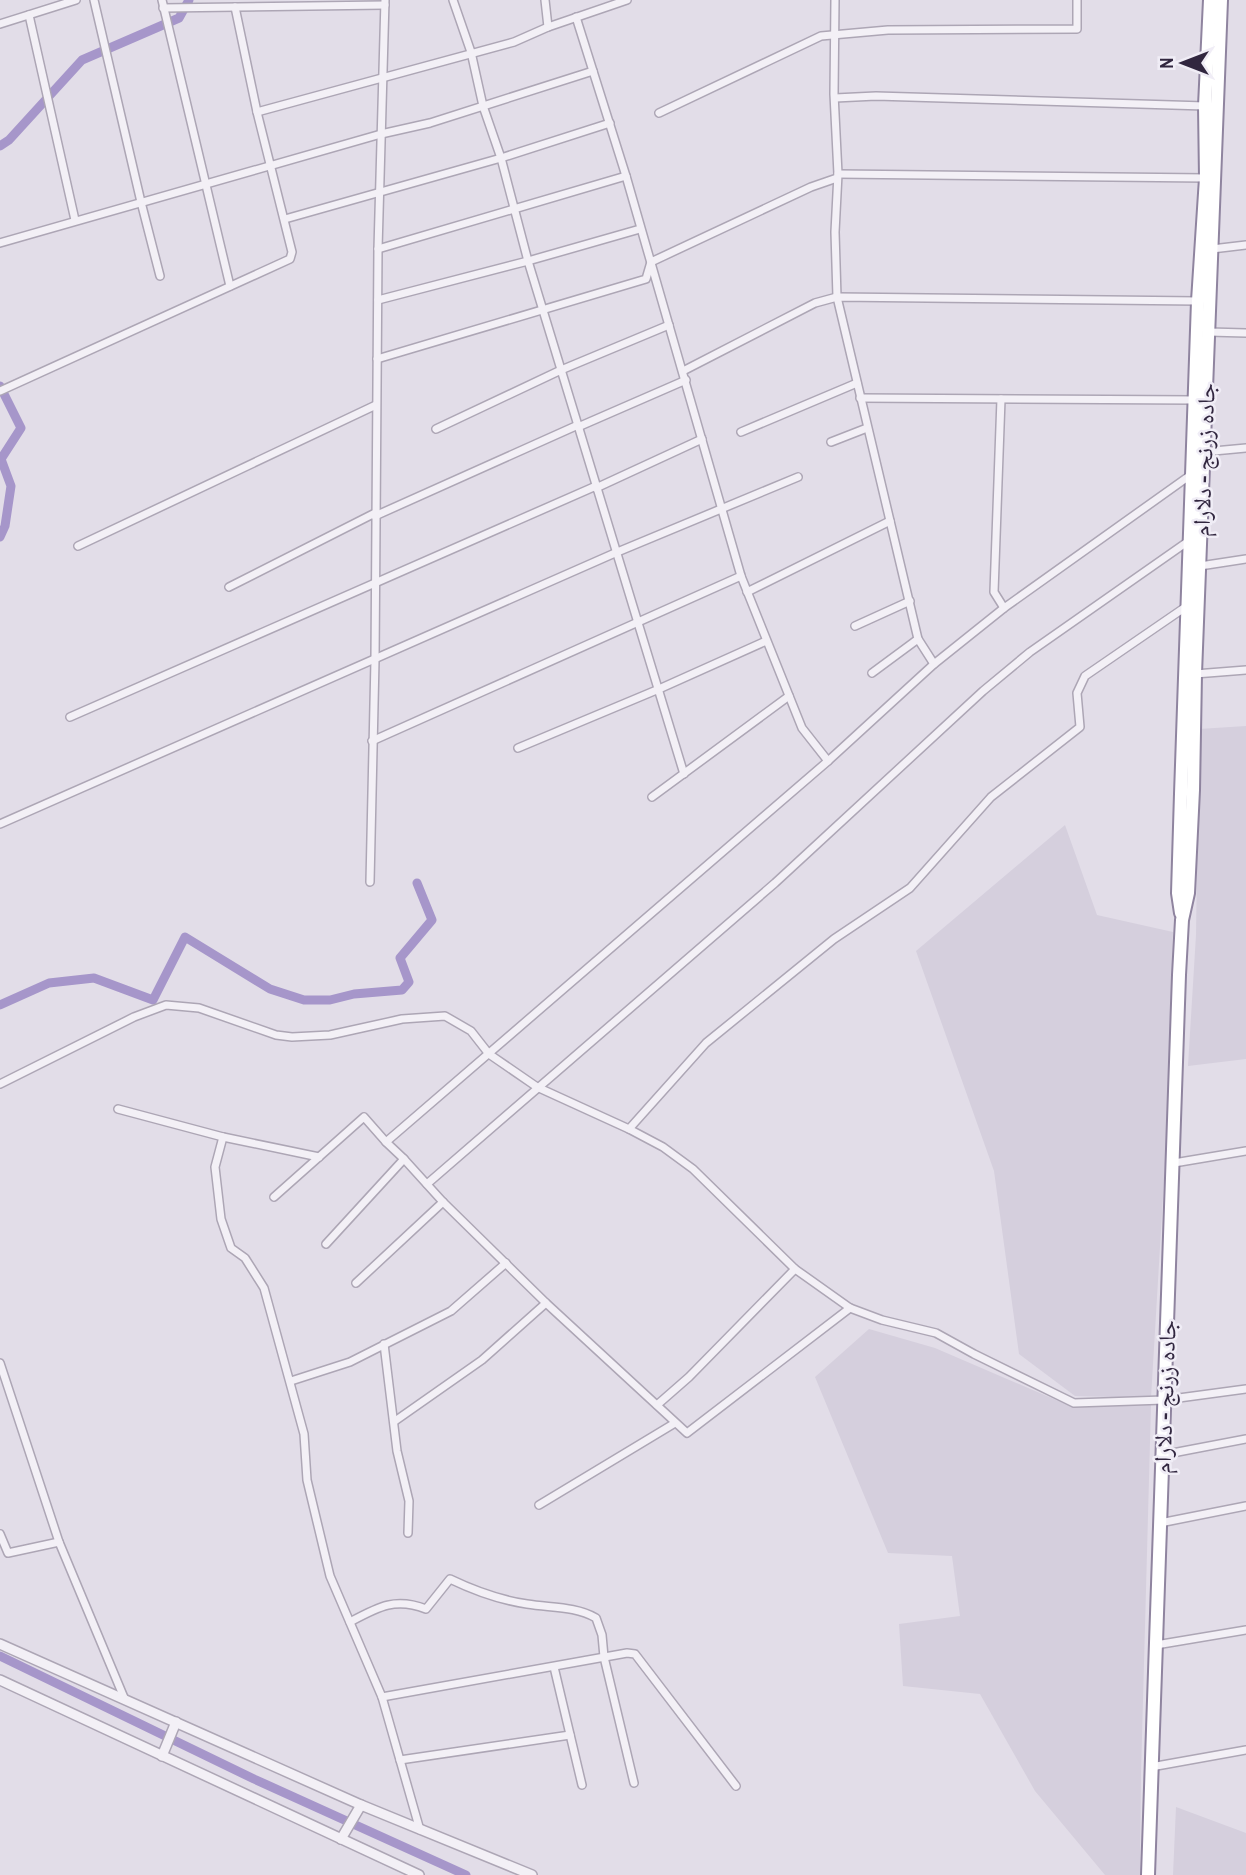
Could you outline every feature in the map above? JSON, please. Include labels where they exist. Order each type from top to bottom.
[{"type":"highway","name":"جاده زرنج - دلارام","points":[[1148,1875],[1182,920],[1178,893],[1198,300],[1206,178],[1205,107],[1209,0]]},
{"type":"highway","name":"جاده زرنج - دلارام","points":[[1182,920],[1188,894],[1193,790],[1203,452],[1222,0]]},
{"type":"street","points":[[0,24],[76,0]]},
{"type":"street","points":[[94,0],[160,276]]},
{"type":"street","points":[[453,0],[471,52],[483,106],[501,158],[528,261],[684,774]]},
{"type":"street","points":[[545,0],[548,27]]},
{"type":"street","points":[[257,112],[514,42],[548,27],[627,0]]},
{"type":"street","points":[[835,0],[837,297],[918,639],[934,664]]},
{"type":"street","points":[[659,113],[821,36],[888,30],[1077,29],[1077,0]]},
{"type":"street","points":[[230,286],[163,4],[235,7],[267,3],[385,3],[378,249],[375,660],[370,882]]},
{"type":"street","points":[[4,389],[290,259],[292,252],[285,219],[257,112],[235,7]]},
{"type":"street","points":[[29,15],[75,220]]},
{"type":"street","points":[[576,17],[626,176],[741,576],[802,728],[828,761]]},
{"type":"street","points":[[0,243],[381,134],[430,123],[593,71]]},
{"type":"street","points":[[835,98],[876,96],[1205,107]]},
{"type":"street","points":[[285,219],[501,158],[610,122]]},
{"type":"street","points":[[378,249],[626,176]]},
{"type":"street","points":[[377,359],[646,279],[651,262],[837,176],[1206,178]]},
{"type":"street","points":[[378,300],[640,229]]},
{"type":"street","points":[[1212,249],[1246,245]]},
{"type":"street","points":[[683,371],[815,303],[837,297],[1198,300]]},
{"type":"street","points":[[436,429],[561,370],[669,325]]},
{"type":"street","points":[[1209,332],[1246,333]]},
{"type":"street","points":[[229,587],[375,515],[686,380]]},
{"type":"street","points":[[741,432],[857,383]]},
{"type":"street","points":[[860,398],[1195,400]]},
{"type":"street","points":[[1001,399],[994,592],[1004,608]]},
{"type":"street","points":[[78,546],[376,405]]},
{"type":"street","points":[[831,442],[867,428]]},
{"type":"street","points":[[69,718],[702,439]]},
{"type":"street","points":[[1203,452],[1246,448]]},
{"type":"street","points":[[386,1142],[828,761],[934,664],[1004,608],[1192,474]]},
{"type":"street","points":[[0,824],[615,552],[798,477]]},
{"type":"street","points":[[747,592],[890,521]]},
{"type":"street","points":[[427,1184],[775,883],[983,691],[1030,652],[1191,540]]},
{"type":"street","points":[[1199,566],[1246,559]]},
{"type":"street","points":[[372,741],[741,576]]},
{"type":"street","points":[[855,626],[909,601]]},
{"type":"street","points":[[629,1129],[706,1044],[834,939],[909,888],[991,797],[1080,727],[1077,693],[1085,676],[1188,606]]},
{"type":"street","points":[[872,673],[918,639]]},
{"type":"street","points":[[518,748],[766,641]]},
{"type":"street","points":[[1195,674],[1246,670]]},
{"type":"street","points":[[652,797],[789,696]]},
{"type":"street","points":[[0,1084],[134,1017],[166,1005],[199,1008],[276,1035],[292,1037],[330,1035],[402,1019],[445,1016],[471,1031],[489,1054],[537,1087],[663,1147],[693,1169],[795,1269],[850,1308],[882,1320],[936,1333],[1074,1403],[1164,1400],[1246,1390]]},
{"type":"street","points":[[118,1109],[223,1137],[319,1157]]},
{"type":"street","points":[[274,1197],[365,1117],[443,1202],[683,1432],[691,1432],[850,1308]]},
{"type":"street","points":[[223,1137],[215,1167],[221,1219],[231,1248],[246,1258],[264,1289],[304,1434],[307,1480],[330,1576],[382,1697],[420,1830]]},
{"type":"street","points":[[1174,1163],[1246,1151]]},
{"type":"street","points":[[326,1244],[404,1159]]},
{"type":"street","points":[[356,1283],[443,1202]]},
{"type":"street","points":[[290,1381],[350,1362],[451,1311],[506,1263]]},
{"type":"street","points":[[657,1405],[689,1377],[795,1269]]},
{"type":"street","points":[[395,1422],[482,1360],[546,1303]]},
{"type":"street","points":[[384,1344],[397,1451],[409,1501],[408,1533]]},
{"type":"street","points":[[0,1363],[59,1542],[125,1701]]},
{"type":"street","points":[[539,1505],[675,1423]]},
{"type":"street","points":[[1162,1455],[1246,1439]]},
{"type":"street","points":[[1160,1523],[1246,1506]]},
{"type":"street","points":[[0,1534],[8,1553],[59,1542]]},
{"type":"street","points":[[350,1622],[381,1606],[408,1602],[426,1609],[450,1579],[481,1593],[526,1604],[583,1610],[596,1618],[602,1635],[604,1657],[634,1783]]},
{"type":"street","points":[[1156,1645],[1246,1630]]},
{"type":"street","points":[[0,1644],[360,1805],[532,1875]]},
{"type":"street","points":[[382,1697],[604,1657],[635,1654],[736,1786]]},
{"type":"street","points":[[554,1667],[582,1785]]},
{"type":"street","points":[[0,1681],[419,1875]]},
{"type":"street","points":[[162,1756],[176,1722]]},
{"type":"street","points":[[400,1760],[570,1735]]},
{"type":"street","points":[[1150,1767],[1246,1750]]},
{"type":"street","points":[[341,1839],[360,1805]]},
{"type":"shaded area","points":[[1246,726],[1246,1059],[1188,1066],[1196,935],[1199,729]]},
{"type":"shaded area","points":[[1065,825],[1097,915],[1173,932],[1167,1130],[1151,1398],[1075,1396],[1019,1354],[994,1171],[916,951]]},
{"type":"shaded area","points":[[869,1329],[935,1348],[1070,1406],[1151,1405],[1140,1875],[1105,1875],[1035,1791],[980,1694],[903,1686],[899,1624],[960,1616],[952,1556],[888,1553],[815,1377]]},
{"type":"shaded area","points":[[1176,1807],[1246,1833],[1246,1875],[1173,1875]]},
{"type":"waterway","points":[[0,146],[9,140],[82,60],[179,18],[189,0]]},
{"type":"waterway","points":[[0,386],[21,428],[1,459],[11,486],[5,526],[0,537]]},
{"type":"waterway","points":[[0,1005],[49,983],[94,978],[153,1000],[185,937],[270,989],[304,1000],[330,1000],[354,994],[402,990],[409,982],[400,958],[432,920],[417,883]]},
{"type":"waterway","points":[[0,1656],[254,1779],[466,1875]]}]
